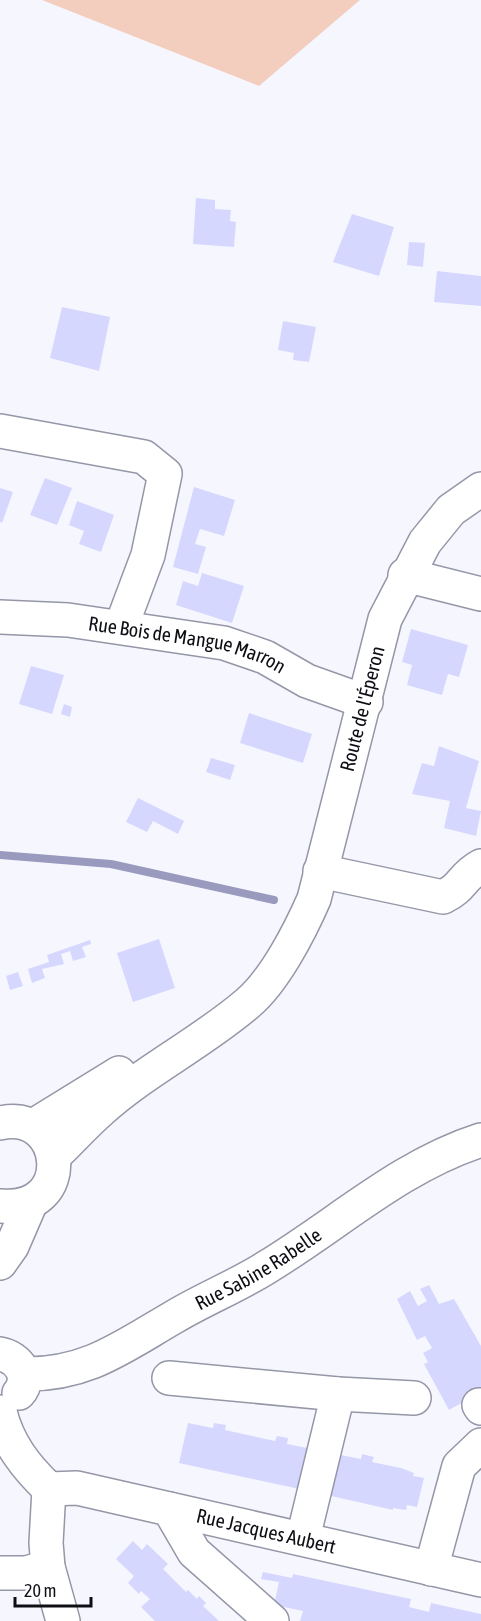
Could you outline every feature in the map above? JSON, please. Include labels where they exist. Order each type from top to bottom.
[{"type":"street","points":[[0,431],[144,457],[165,474],[148,555],[121,627]]},
{"type":"street","name":"Route de l'Éperon","points":[[54,1156],[101,1110],[249,1002],[273,975],[285,951],[298,934],[314,899],[366,702],[385,619],[405,575],[425,542],[451,510],[481,489]]},
{"type":"street","points":[[405,575],[481,594]]},
{"type":"street","name":"Rue Bois de Mangue Marron","points":[[0,617],[68,620],[224,643],[265,657],[307,681],[366,702]]},
{"type":"street","points":[[320,871],[443,897],[458,890],[466,874],[481,866]]},
{"type":"street","name":"Route de l'Éperon","points":[[33,1126],[99,1087],[285,951]]},
{"type":"street","points":[[0,1123],[15,1121],[33,1126],[49,1142],[54,1156],[52,1180],[46,1190],[16,1204],[12,1246],[0,1263]]},
{"type":"street","name":"Rue Sabine Rabelle","points":[[12,1364],[53,1374],[93,1364],[266,1268],[416,1166],[451,1149],[481,1140]]},
{"type":"street","points":[[0,1404],[13,1401],[22,1389],[12,1364]]},
{"type":"street","points":[[169,1378],[338,1394],[414,1398]]},
{"type":"street","points":[[303,1538],[338,1394]]},
{"type":"street","points":[[0,1412],[5,1434],[26,1467],[49,1489],[46,1543],[48,1567],[63,1621]]},
{"type":"street","points":[[431,1569],[459,1466],[481,1445]]},
{"type":"street","name":"Rue Jacques Aubert","points":[[49,1489],[77,1488],[481,1580]]},
{"type":"street","points":[[169,1509],[194,1552],[272,1621]]},
{"type":"street","points":[[0,1573],[26,1573],[48,1567]]},
{"type":"shaded area","points":[[42,0],[360,0],[259,86]]},
{"type":"building","points":[[196,198],[215,200],[215,209],[231,210],[230,221],[236,222],[234,247],[193,244]]},
{"type":"building","points":[[352,214],[394,227],[379,276],[333,262]]},
{"type":"building","points":[[409,242],[425,243],[423,267],[407,265]]},
{"type":"building","points":[[437,271],[481,276],[481,306],[434,302]]},
{"type":"building","points":[[62,307],[110,317],[99,371],[50,358]]},
{"type":"building","points":[[283,321],[316,327],[309,362],[293,360],[294,353],[278,350]]},
{"type":"building","points":[[45,478],[72,488],[57,525],[30,515]]},
{"type":"building","points":[[194,487],[235,500],[224,536],[200,529],[195,544],[206,547],[198,574],[173,567]]},
{"type":"building","points":[[0,488],[13,492],[2,523],[0,522]]},
{"type":"building","points":[[77,501],[114,515],[101,552],[79,544],[84,531],[69,525]]},
{"type":"building","points":[[202,573],[244,586],[232,623],[176,605],[183,581],[198,586]]},
{"type":"building","points":[[411,629],[468,645],[459,677],[448,674],[442,695],[407,685],[412,665],[402,662]]},
{"type":"building","points":[[31,666],[64,675],[52,714],[19,704]]},
{"type":"building","points":[[64,704],[72,707],[70,717],[61,714]]},
{"type":"building","points":[[249,713],[312,734],[303,763],[240,743]]},
{"type":"building","points":[[439,746],[479,761],[466,808],[481,811],[476,836],[444,828],[450,801],[412,794],[422,763],[434,766]]},
{"type":"building","points":[[211,758],[235,765],[230,780],[206,772]]},
{"type":"building","points":[[138,798],[184,821],[178,834],[153,821],[147,832],[126,822]]},
{"type":"building","points":[[159,939],[175,988],[133,1002],[117,953]]},
{"type":"building","points":[[90,940],[91,944],[82,947],[86,957],[73,961],[70,951],[61,954],[64,964],[42,969],[45,978],[32,983],[28,969],[49,962],[47,955]]},
{"type":"building","points":[[18,972],[23,986],[10,990],[6,976]]},
{"type":"building","points":[[429,1285],[439,1304],[454,1299],[481,1346],[481,1392],[449,1410],[424,1364],[428,1362],[423,1353],[432,1348],[425,1336],[417,1340],[397,1299],[410,1291],[418,1306],[427,1301],[420,1289]]},
{"type":"building","points":[[188,1423],[213,1428],[214,1423],[226,1425],[225,1430],[275,1441],[277,1436],[288,1438],[287,1444],[312,1449],[304,1490],[179,1463]]},
{"type":"building","points":[[336,1454],[361,1459],[362,1454],[374,1457],[372,1462],[401,1468],[414,1473],[413,1476],[424,1478],[417,1507],[407,1505],[406,1510],[393,1508],[393,1510],[327,1495]]},
{"type":"building","points":[[133,1541],[142,1550],[147,1544],[168,1564],[163,1569],[186,1592],[188,1590],[197,1599],[199,1596],[206,1603],[203,1606],[219,1621],[155,1621],[141,1607],[150,1599],[141,1591],[139,1594],[128,1583],[134,1576],[116,1559]]},
{"type":"building","points":[[263,1572],[292,1578],[293,1574],[411,1599],[409,1607],[429,1612],[431,1603],[481,1614],[481,1621],[300,1621],[303,1611],[274,1605],[279,1582],[261,1579]]},
{"type":"waterway","points":[[0,855],[111,864],[274,900]]}]
